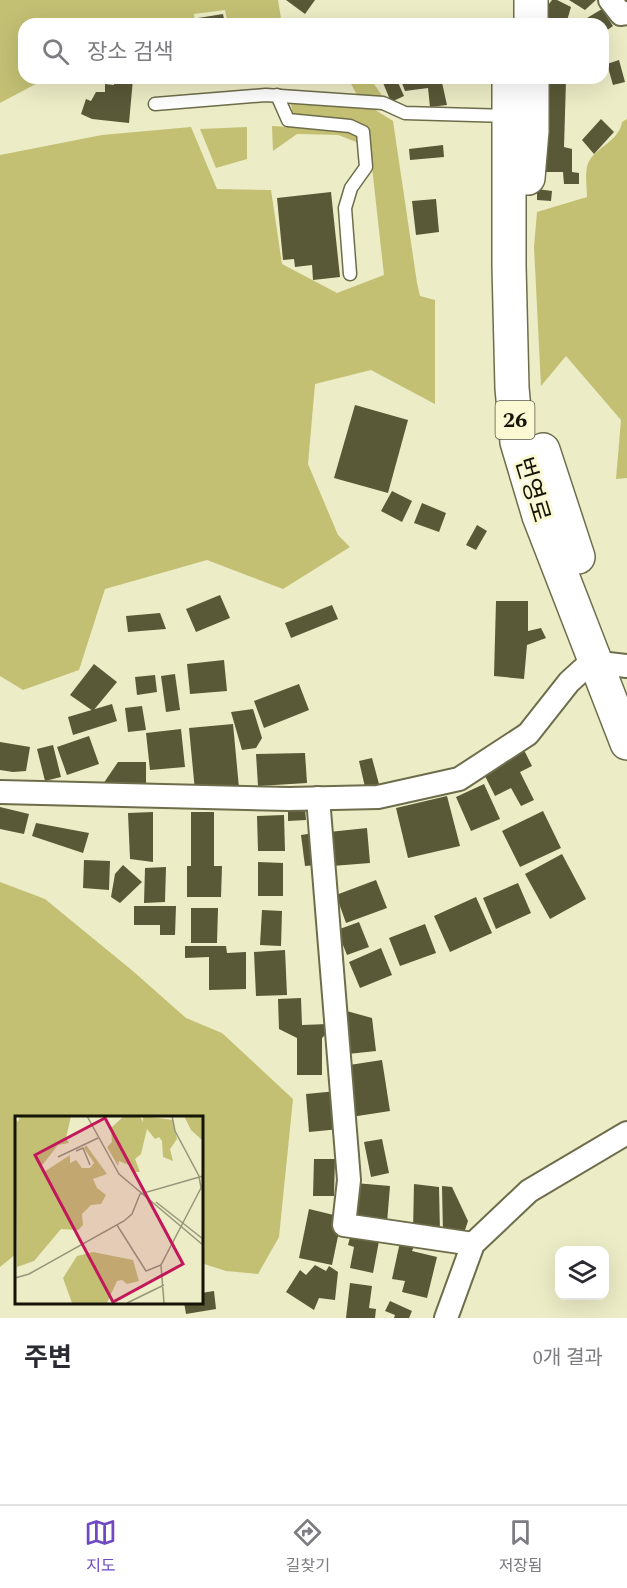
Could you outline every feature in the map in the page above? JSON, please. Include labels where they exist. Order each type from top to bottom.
[{"type":"main road","points":[[509,18],[510,0]]},
{"type":"main road","points":[[531,0],[531,18]]},
{"type":"main road","name":"번영로","points":[[509,84],[509,266],[512,377],[518,442],[539,516],[618,668]]},
{"type":"main road","name":"번영로","points":[[532,84],[532,131],[525,206],[530,411],[596,613],[618,668],[627,743]]},
{"type":"street","points":[[610,0],[621,14],[627,13]]},
{"type":"street","points":[[0,792],[378,797],[459,779],[528,734],[569,682],[591,662],[618,668]]},
{"type":"street","points":[[318,798],[349,1180],[344,1225],[473,1244]]},
{"type":"street","points":[[446,1318],[473,1244],[529,1191],[627,1133]]},
{"type":"lane","points":[[277,95],[288,120],[350,126],[363,132],[366,167],[351,188],[345,208],[350,274]]},
{"type":"lane","points":[[155,104],[277,95],[383,104],[405,113],[509,116]]},
{"type":"shaded area","points":[[0,0],[278,0],[281,18],[227,18],[225,10],[194,14],[194,18],[18,18],[18,84],[36,84],[0,103]]},
{"type":"shaded area","points":[[351,84],[374,84],[385,100],[357,95]]},
{"type":"shaded area","points":[[291,104],[369,106],[393,121],[420,296],[435,300],[435,404],[371,370],[315,384],[308,464],[338,535],[350,547],[283,589],[207,560],[105,589],[79,670],[23,690],[0,676],[0,155],[102,135],[191,127],[217,189],[271,190],[282,264],[337,293],[384,275],[368,131],[293,116]]},
{"type":"shaded area","points":[[627,119],[627,478],[616,479],[621,420],[566,356],[541,386],[534,247],[537,212],[587,197],[586,174],[590,160],[616,135],[622,122]]},
{"type":"shaded area","points":[[272,126],[346,130],[358,136],[359,143],[338,135],[297,134],[273,151]]},
{"type":"shaded area","points":[[247,127],[247,159],[216,168],[200,129]]},
{"type":"shaded area","points":[[0,882],[45,899],[186,1018],[222,1033],[293,1099],[279,1237],[258,1274],[226,1271],[202,1263],[202,1116],[15,1116],[15,1255],[0,1267]]},
{"type":"building","points":[[286,0],[315,0],[305,14]]},
{"type":"building","points":[[552,0],[571,7],[568,18],[543,18],[545,9]]},
{"type":"building","points":[[569,0],[596,0],[585,10]]},
{"type":"building","points":[[602,9],[608,18],[587,18]]},
{"type":"building","points":[[223,14],[224,18],[198,18]]},
{"type":"building","points":[[619,60],[625,82],[613,85],[609,63]]},
{"type":"building","points":[[105,84],[133,84],[129,123],[92,119],[81,114],[86,99],[91,101],[96,92],[105,92]]},
{"type":"building","points":[[384,84],[399,84],[404,96],[391,102]]},
{"type":"building","points":[[402,84],[442,84],[447,105],[430,107],[428,88],[405,91]]},
{"type":"building","points":[[539,84],[566,84],[564,147],[572,149],[572,172],[579,173],[579,184],[564,184],[563,172],[538,172]]},
{"type":"building","points":[[601,119],[614,132],[594,154],[582,140]]},
{"type":"building","points":[[443,145],[444,157],[410,160],[409,149]]},
{"type":"building","points":[[537,189],[552,191],[551,201],[537,200]]},
{"type":"building","points":[[331,192],[340,277],[313,280],[312,265],[295,267],[294,259],[283,260],[277,198]]},
{"type":"building","points":[[436,199],[439,232],[416,235],[412,201]]},
{"type":"building","points":[[355,405],[408,420],[388,493],[334,478]]},
{"type":"building","points":[[392,491],[412,501],[402,522],[381,511]]},
{"type":"building","points":[[422,503],[446,513],[439,532],[414,523]]},
{"type":"building","points":[[477,525],[487,531],[476,550],[466,545]]},
{"type":"building","points":[[220,595],[230,618],[196,632],[186,609]]},
{"type":"building","points":[[496,601],[528,601],[528,631],[541,628],[546,638],[527,645],[524,679],[494,676]]},
{"type":"building","points":[[332,605],[338,619],[291,638],[285,623]]},
{"type":"building","points":[[160,613],[166,629],[128,632],[126,616]]},
{"type":"building","points":[[224,660],[227,691],[190,694],[187,664]]},
{"type":"building","points":[[94,664],[117,682],[93,711],[70,695]]},
{"type":"building","points":[[175,674],[180,710],[166,712],[161,676]]},
{"type":"building","points":[[155,675],[157,692],[137,695],[135,677]]},
{"type":"building","points":[[299,684],[309,710],[264,728],[254,701]]},
{"type":"building","points":[[112,704],[117,721],[73,735],[68,717]]},
{"type":"building","points":[[142,706],[146,730],[128,732],[125,708]]},
{"type":"building","points":[[253,709],[262,738],[256,748],[242,750],[231,712]]},
{"type":"building","points":[[233,724],[239,788],[195,791],[189,728]]},
{"type":"building","points":[[181,729],[185,767],[150,770],[146,733]]},
{"type":"building","points":[[89,736],[99,764],[67,775],[57,747]]},
{"type":"building","points":[[0,742],[30,747],[26,771],[0,770]]},
{"type":"building","points":[[53,745],[61,777],[45,781],[37,749]]},
{"type":"building","points":[[524,750],[532,766],[520,772],[534,800],[521,806],[511,788],[495,796],[483,772]]},
{"type":"building","points":[[305,753],[307,783],[258,786],[256,754]]},
{"type":"building","points":[[372,758],[379,784],[365,787],[359,761]]},
{"type":"building","points":[[118,762],[146,762],[146,791],[99,790]]},
{"type":"building","points":[[484,784],[500,819],[471,831],[456,797]]},
{"type":"building","points":[[447,796],[460,846],[408,858],[396,808]]},
{"type":"building","points":[[0,807],[29,814],[24,834],[0,829]]},
{"type":"building","points":[[288,808],[305,808],[306,820],[288,821]]},
{"type":"building","points":[[543,811],[561,848],[520,867],[502,831]]},
{"type":"building","points":[[153,812],[153,862],[130,859],[128,813]]},
{"type":"building","points":[[191,812],[214,812],[214,866],[222,866],[221,897],[187,897],[187,866],[191,866]]},
{"type":"building","points":[[284,815],[285,851],[258,851],[257,816]]},
{"type":"building","points":[[36,823],[89,833],[83,853],[32,836]]},
{"type":"building","points":[[367,828],[370,863],[332,866],[329,832]]},
{"type":"building","points":[[314,833],[318,865],[305,866],[301,835]]},
{"type":"building","points":[[562,854],[586,899],[550,919],[525,874]]},
{"type":"building","points":[[84,860],[110,861],[109,890],[83,888]]},
{"type":"building","points":[[258,862],[283,863],[283,896],[258,896]]},
{"type":"building","points":[[123,865],[142,882],[120,903],[111,897],[115,874]]},
{"type":"building","points":[[166,867],[165,902],[144,903],[145,868]]},
{"type":"building","points":[[376,880],[387,908],[346,923],[336,895]]},
{"type":"building","points":[[518,883],[531,913],[496,929],[483,898]]},
{"type":"building","points":[[476,897],[492,933],[450,952],[434,916]]},
{"type":"building","points":[[134,906],[176,906],[175,935],[160,935],[160,925],[134,925]]},
{"type":"building","points":[[191,908],[218,908],[217,943],[191,943]]},
{"type":"building","points":[[262,910],[282,911],[281,946],[260,945]]},
{"type":"building","points":[[359,922],[369,947],[347,955],[337,930]]},
{"type":"building","points":[[425,924],[436,953],[400,966],[389,938]]},
{"type":"building","points":[[185,946],[226,946],[227,953],[246,952],[246,989],[209,990],[209,957],[185,958]]},
{"type":"building","points":[[381,948],[392,975],[360,988],[349,962]]},
{"type":"building","points":[[285,950],[287,995],[256,996],[254,952]]},
{"type":"building","points":[[301,998],[302,1025],[328,1024],[328,1032],[322,1038],[322,1075],[297,1075],[297,1038],[279,1029],[278,999]]},
{"type":"building","points":[[343,1010],[372,1018],[376,1051],[348,1054]]},
{"type":"building","points":[[382,1060],[390,1111],[351,1117],[343,1066]]},
{"type":"building","points":[[337,1091],[340,1129],[309,1132],[306,1094]]},
{"type":"building","points":[[382,1139],[389,1173],[371,1177],[364,1142]]},
{"type":"building","points":[[314,1159],[335,1159],[334,1196],[313,1196]]},
{"type":"building","points":[[355,1183],[390,1186],[387,1223],[351,1219]]},
{"type":"building","points":[[414,1184],[439,1187],[440,1233],[413,1232]]},
{"type":"building","points":[[442,1186],[452,1187],[468,1221],[463,1236],[443,1234]]},
{"type":"building","points":[[309,1209],[342,1217],[332,1265],[299,1258]]},
{"type":"building","points":[[352,1230],[379,1241],[373,1273],[350,1268],[354,1247],[348,1245]]},
{"type":"building","points":[[400,1242],[414,1246],[412,1251],[437,1257],[427,1298],[402,1292],[405,1281],[392,1279]]},
{"type":"building","points":[[315,1265],[326,1271],[329,1266],[338,1272],[335,1300],[319,1298],[314,1310],[286,1292],[300,1270],[306,1275]]},
{"type":"building","points":[[350,1283],[372,1286],[369,1308],[376,1309],[375,1318],[346,1318]]},
{"type":"building","points":[[214,1291],[216,1309],[186,1314],[184,1303],[202,1303],[202,1293]]},
{"type":"building","points":[[390,1301],[412,1311],[409,1318],[394,1318],[395,1315],[385,1311]]}]
